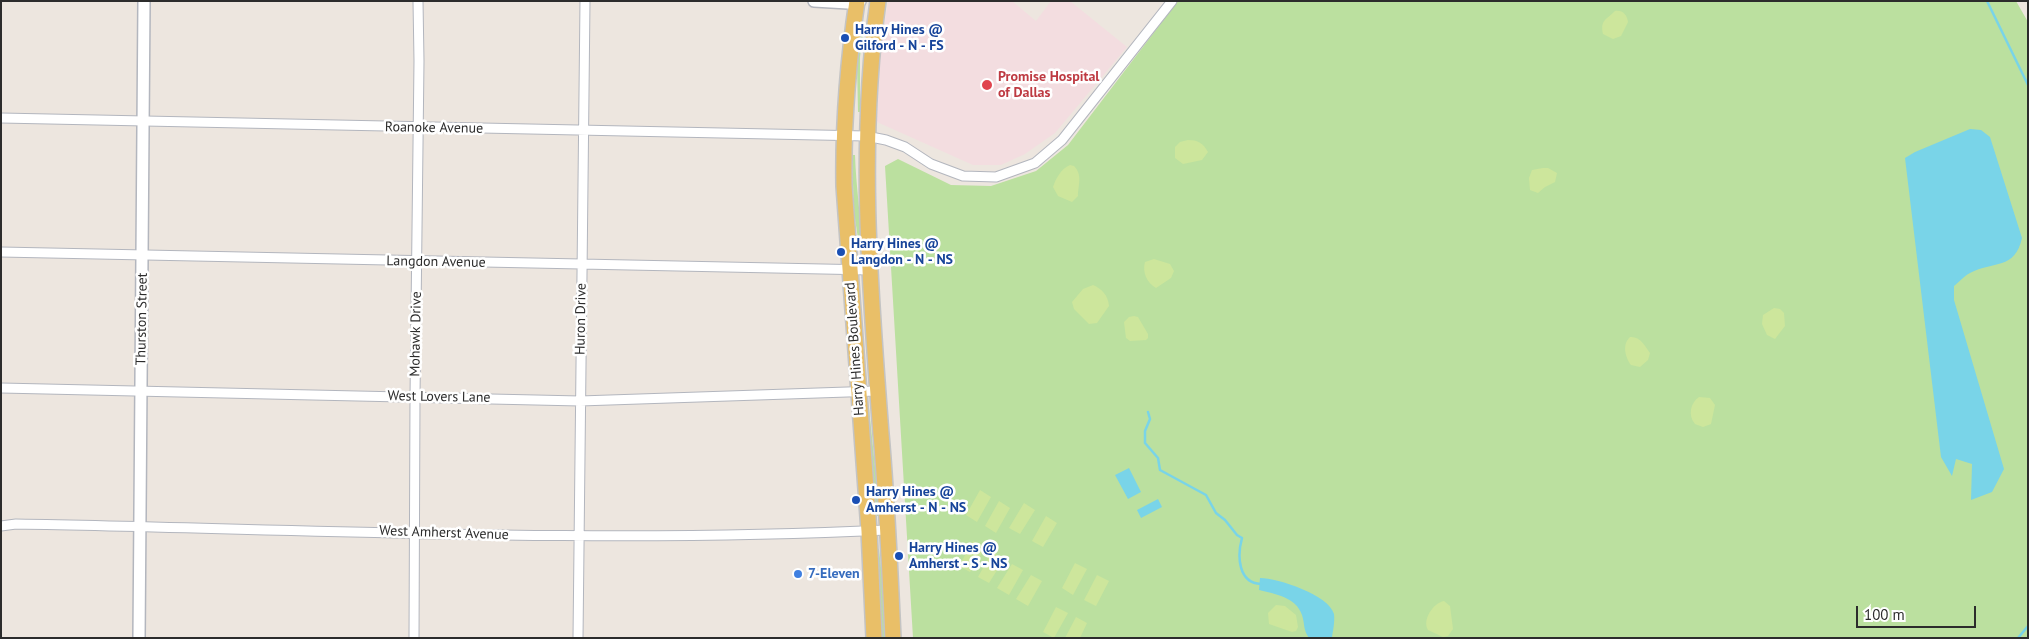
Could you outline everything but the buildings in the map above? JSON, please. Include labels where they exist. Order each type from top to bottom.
[{"type":"main road","name":"Harry Hines Boulevard","points":[[858,1],[850,52],[844,186],[869,531],[874,638]]},
{"type":"main road","name":"Harry Hines Boulevard","points":[[878,1],[871,62],[866,136],[877,391],[888,530],[893,638]]},
{"type":"street","name":"Thurston Street","points":[[140,638],[139,526],[144,1]]},
{"type":"street","name":"Mohawk Drive","points":[[414,638],[418,1]]},
{"type":"street","name":"Huron Drive","points":[[578,638],[585,1]]},
{"type":"street","points":[[814,1],[858,1]]},
{"type":"street","name":"Roanoke Avenue","points":[[1,118],[866,136],[886,140],[905,148],[931,164],[963,176],[996,177],[1035,163],[1062,140],[1172,1]]},
{"type":"street","name":"Langdon Avenue","points":[[1,252],[871,270]]},
{"type":"street","name":"West Lovers Lane","points":[[1,388],[580,400],[877,391]]},
{"type":"street","name":"West Amherst Avenue","points":[[1,526],[16,524],[139,526],[578,537],[812,534],[888,530]]},
{"type":"shaded area","name":"Promise Hospital of Dallas","points":[[888,1],[1012,1],[1036,21],[1051,1],[1070,1],[1127,47],[1055,133],[1025,154],[1001,165],[973,165],[877,122],[881,45]]},
{"type":"green space","points":[[1178,1],[2016,1],[2028,22],[2028,638],[913,638],[885,166],[898,159],[951,185],[991,186],[1036,171],[1068,145]]},
{"type":"green space","points":[[1615,11],[1620,11],[1624,14],[1628,22],[1621,36],[1613,39],[1603,34],[1602,26],[1604,21]]},
{"type":"green space","points":[[861,24],[864,24],[860,57],[860,112],[858,112],[857,64]]},
{"type":"green space","points":[[1188,140],[1200,143],[1208,152],[1202,160],[1183,164],[1175,158],[1175,147],[1180,142]]},
{"type":"green space","points":[[852,155],[855,155],[863,252],[860,252],[854,212]]},
{"type":"green space","points":[[1070,165],[1077,169],[1079,177],[1078,196],[1072,202],[1058,196],[1053,187],[1059,174]]},
{"type":"green space","points":[[1548,168],[1557,173],[1555,182],[1538,193],[1530,190],[1529,178],[1532,170]]},
{"type":"green space","points":[[1154,259],[1170,264],[1174,271],[1171,278],[1156,288],[1148,280],[1144,270],[1145,262]]},
{"type":"green space","points":[[1093,285],[1104,293],[1109,306],[1097,323],[1089,324],[1074,309],[1072,302],[1083,289]]},
{"type":"green space","points":[[1774,308],[1780,309],[1784,313],[1785,326],[1775,339],[1767,335],[1762,324],[1763,315]]},
{"type":"green space","points":[[1129,317],[1138,317],[1148,334],[1146,340],[1130,341],[1126,338],[1124,322]]},
{"type":"green space","points":[[1630,337],[1637,338],[1650,353],[1648,360],[1640,367],[1631,365],[1627,358],[1625,347]]},
{"type":"green space","points":[[1699,397],[1710,398],[1715,405],[1711,424],[1703,427],[1695,424],[1691,417],[1692,406]]},
{"type":"green space","points":[[869,408],[880,516],[877,516],[874,482],[868,457],[866,409]]},
{"type":"green space","points":[[980,490],[991,497],[977,522],[966,515]]},
{"type":"green space","points":[[999,501],[1010,508],[996,533],[985,526]]},
{"type":"green space","points":[[1024,503],[1035,510],[1020,534],[1009,528]]},
{"type":"green space","points":[[1046,516],[1057,523],[1043,547],[1032,541]]},
{"type":"green space","points":[[973,541],[985,548],[970,572],[959,566]]},
{"type":"green space","points":[[879,549],[889,638],[879,638],[874,550]]},
{"type":"green space","points":[[992,552],[1004,559],[989,583],[978,577]]},
{"type":"green space","points":[[1075,563],[1087,569],[1073,595],[1062,588]]},
{"type":"green space","points":[[1012,564],[1023,570],[1009,595],[997,588]]},
{"type":"green space","points":[[1031,575],[1042,581],[1028,606],[1016,599]]},
{"type":"green space","points":[[1097,575],[1109,581],[1096,606],[1084,600]]},
{"type":"green space","points":[[1444,601],[1450,606],[1453,629],[1448,636],[1443,637],[1428,630],[1426,622],[1433,608]]},
{"type":"green space","points":[[1276,605],[1285,606],[1296,615],[1298,627],[1296,631],[1292,632],[1269,624],[1268,613]]},
{"type":"green space","points":[[1056,607],[1068,613],[1054,638],[1043,632]]},
{"type":"green space","points":[[1076,617],[1087,623],[1080,638],[1065,638]]},
{"type":"water","points":[[1970,129],[1981,130],[1990,137],[2022,238],[2019,248],[2009,260],[1970,273],[1954,286],[1954,300],[2004,469],[1992,492],[1971,500],[1972,464],[1956,459],[1952,476],[1941,457],[1905,158]]},
{"type":"water","points":[[1129,468],[1141,492],[1128,499],[1115,475]]},
{"type":"water","points":[[1158,499],[1162,507],[1141,518],[1137,510]]},
{"type":"water","points":[[1260,578],[1290,584],[1323,600],[1334,614],[1332,637],[1309,638],[1302,615],[1295,604],[1284,597],[1259,590]]},
{"type":"waterway","points":[[1987,1],[2028,85]]},
{"type":"waterway","points":[[1148,412],[1150,419],[1145,431],[1145,443],[1158,458],[1160,470],[1206,495],[1216,513],[1242,538],[1240,560],[1244,574],[1253,582],[1261,584]]},
{"type":"waterway","points":[[2018,638],[2028,626]]},
{"type":"place","name":"Harry Hines @ Gilford - N - FS","points":[[845,38]]},
{"type":"place","name":"Promise Hospital of Dallas","points":[[987,85]]},
{"type":"place","name":"Harry Hines @ Langdon - N - NS","points":[[841,252]]},
{"type":"place","name":"Harry Hines @ Amherst - N - NS","points":[[856,500]]},
{"type":"place","name":"Harry Hines @ Amherst - S - NS","points":[[899,556]]},
{"type":"place","name":"7-Eleven","points":[[798,574]]}]
